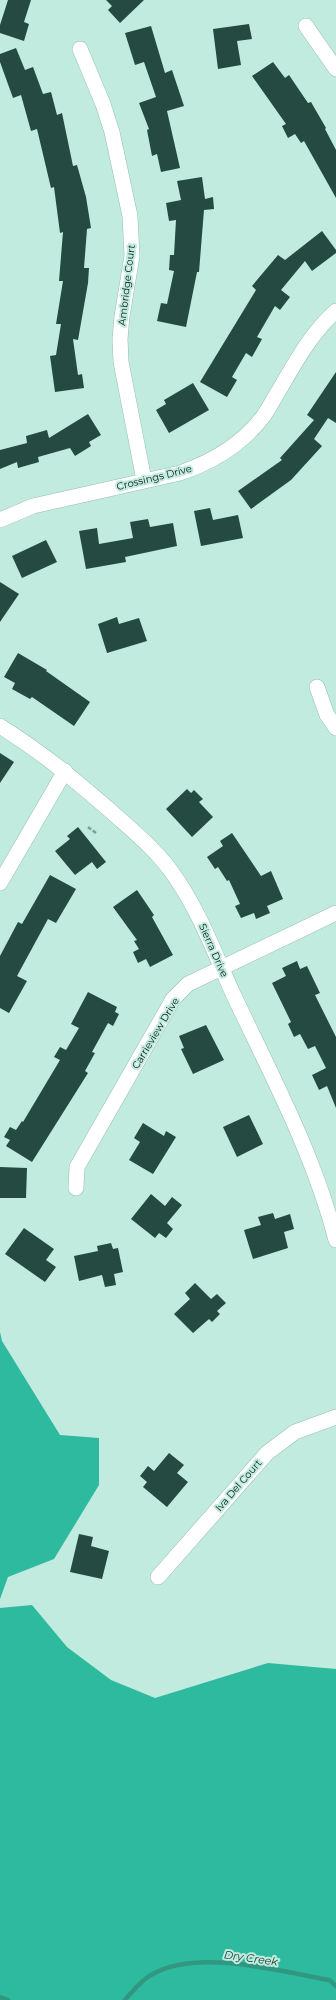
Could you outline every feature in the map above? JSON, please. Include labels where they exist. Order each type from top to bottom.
[{"type":"street","points":[[306,26],[336,69]]},
{"type":"street","name":"Ambridge Court","points":[[80,49],[104,104],[112,132],[130,216],[132,256],[122,316],[120,339],[121,362],[144,480]]},
{"type":"street","name":"Crossings Drive","points":[[0,520],[33,506],[180,473],[199,466],[229,450],[263,417],[303,349],[316,331],[336,311]]},
{"type":"street","points":[[317,687],[328,715],[336,728]]},
{"type":"street","name":"Sierra Drive","points":[[0,726],[35,748],[65,771],[144,841],[170,870],[194,906],[221,968],[293,1121],[331,1218],[336,1240]]},
{"type":"street","points":[[0,883],[65,771]]},
{"type":"street","name":"Carrieview Drive","points":[[76,1188],[77,1167],[173,999],[188,984],[336,913]]},
{"type":"street","name":"Iva Del Court","points":[[158,1578],[267,1452],[295,1432],[336,1417]]},
{"type":"path","points":[[88,827],[96,834]]},
{"type":"green space","points":[[0,1332],[2,1341],[60,1435],[99,1438],[99,1485],[54,1559],[8,1577],[0,1599]]},
{"type":"green space","points":[[32,1605],[67,1647],[111,1680],[155,1698],[268,1663],[336,1669],[336,2000],[0,2000],[0,1608]]},
{"type":"building","points":[[8,0],[31,0],[24,22],[29,24],[24,41],[0,33],[0,25]]},
{"type":"building","points":[[106,0],[144,0],[120,23],[108,10],[112,6]]},
{"type":"building","points":[[249,24],[252,39],[237,41],[241,65],[218,69],[213,29]]},
{"type":"building","points":[[151,26],[165,73],[172,70],[184,106],[167,111],[180,168],[161,172],[157,154],[152,156],[147,130],[149,129],[139,103],[156,97],[144,62],[135,65],[125,33]]},
{"type":"building","points":[[16,48],[25,70],[33,67],[43,94],[51,92],[57,115],[62,113],[73,166],[77,165],[86,197],[91,228],[87,229],[84,268],[89,268],[88,283],[78,340],[73,339],[78,375],[82,374],[84,388],[55,392],[50,356],[56,355],[61,324],[56,324],[63,281],[59,281],[63,232],[60,233],[54,187],[51,188],[37,129],[31,131],[21,95],[13,98],[0,62],[0,54]]},
{"type":"building","points":[[273,62],[285,78],[289,75],[308,103],[311,102],[326,128],[325,129],[336,150],[336,198],[304,141],[301,143],[295,134],[288,138],[282,126],[286,124],[252,76]]},
{"type":"building","points":[[202,177],[205,199],[213,197],[214,209],[204,210],[199,272],[197,272],[186,327],[157,321],[161,303],[167,304],[174,271],[169,270],[170,255],[174,255],[176,220],[169,221],[166,203],[181,200],[177,181]]},
{"type":"building","points":[[322,231],[336,250],[336,253],[312,271],[305,261],[281,290],[290,297],[280,310],[275,306],[257,337],[262,339],[252,357],[246,353],[232,377],[237,380],[227,397],[200,382],[256,290],[252,286],[278,255],[285,260]]},
{"type":"building","points":[[336,372],[336,423],[328,418],[314,439],[322,446],[291,480],[251,509],[238,491],[282,460],[280,458],[314,420],[307,415]]},
{"type":"building","points":[[193,383],[209,410],[169,433],[156,410],[166,404],[164,400]]},
{"type":"building","points":[[88,414],[101,435],[89,442],[91,446],[75,456],[70,448],[38,457],[39,462],[18,468],[17,462],[0,469],[0,450],[27,443],[26,436],[47,430],[49,438]]},
{"type":"building","points":[[210,508],[213,520],[238,515],[243,538],[201,546],[194,511]]},
{"type":"building","points":[[148,519],[150,527],[173,523],[177,546],[125,557],[126,562],[86,569],[79,531],[97,528],[99,544],[133,538],[130,522]]},
{"type":"building","points":[[46,540],[57,562],[22,578],[12,556]]},
{"type":"building","points":[[0,582],[19,594],[0,622]]},
{"type":"building","points":[[117,617],[119,624],[139,618],[147,641],[107,653],[98,624]]},
{"type":"building","points":[[18,653],[47,670],[46,671],[90,702],[74,726],[32,697],[30,699],[12,689],[15,683],[4,677]]},
{"type":"building","points":[[0,753],[14,762],[0,783]]},
{"type":"building","points":[[187,789],[191,793],[194,790],[203,799],[199,802],[213,817],[192,837],[166,809]]},
{"type":"building","points":[[78,827],[106,862],[97,869],[92,862],[75,875],[55,851],[70,839],[67,836]]},
{"type":"building","points":[[232,833],[261,876],[271,871],[283,899],[267,906],[270,913],[256,919],[254,913],[241,918],[235,906],[240,904],[229,880],[227,881],[218,867],[215,869],[207,857],[223,846],[220,841]]},
{"type":"building","points":[[50,875],[76,889],[56,923],[48,919],[17,976],[27,981],[9,1013],[0,1008],[0,956],[18,922],[22,924]]},
{"type":"building","points":[[137,890],[154,915],[152,917],[173,955],[150,967],[146,959],[138,963],[133,952],[139,949],[134,941],[137,940],[113,907]]},
{"type":"building","points":[[297,961],[300,969],[307,966],[320,993],[315,995],[336,1037],[336,1108],[327,1086],[319,1090],[312,1075],[326,1068],[315,1046],[308,1049],[300,1034],[294,1037],[288,1024],[291,1022],[272,983],[286,976],[282,968]]},
{"type":"building","points":[[88,992],[117,1007],[115,1012],[119,1014],[113,1026],[108,1023],[92,1052],[95,1053],[85,1071],[88,1073],[32,1162],[6,1146],[10,1140],[4,1137],[10,1127],[16,1130],[22,1121],[23,1122],[60,1060],[54,1057],[60,1047],[66,1050],[79,1028],[71,1024]]},
{"type":"building","points":[[206,1025],[224,1060],[193,1074],[181,1049],[184,1048],[179,1036]]},
{"type":"building","points":[[249,1115],[263,1144],[237,1157],[223,1127]]},
{"type":"building","points":[[143,1123],[164,1136],[166,1131],[176,1137],[153,1174],[129,1160],[140,1142],[134,1138]]},
{"type":"building","points":[[0,1167],[27,1168],[26,1198],[0,1198]]},
{"type":"building","points":[[151,1194],[165,1206],[172,1197],[182,1205],[167,1223],[173,1229],[166,1238],[159,1233],[155,1238],[131,1219]]},
{"type":"building","points":[[273,1213],[275,1219],[290,1214],[294,1229],[284,1232],[288,1248],[253,1259],[244,1230],[261,1225],[258,1217]]},
{"type":"building","points":[[24,1228],[54,1249],[46,1260],[56,1267],[45,1282],[5,1254]]},
{"type":"building","points":[[111,1243],[113,1249],[118,1248],[123,1272],[114,1274],[116,1285],[105,1287],[102,1275],[79,1281],[74,1256],[98,1251],[97,1246]]},
{"type":"building","points":[[195,1283],[211,1299],[217,1294],[226,1303],[217,1311],[220,1314],[212,1322],[209,1319],[193,1333],[174,1314],[190,1299],[185,1293]]},
{"type":"building","points":[[169,1453],[184,1465],[177,1473],[188,1482],[167,1507],[143,1487],[147,1482],[140,1476],[148,1466],[154,1471]]},
{"type":"building","points":[[79,1534],[93,1537],[91,1546],[109,1551],[102,1579],[70,1572]]},
{"type":"waterway","name":"Dry Creek","points":[[125,2000],[147,1977],[170,1967],[191,1963],[214,1962],[263,1967],[329,1980],[336,1986]]},
{"type":"waterway","name":"Dry Creek","points":[[0,1997],[8,2000]]}]
